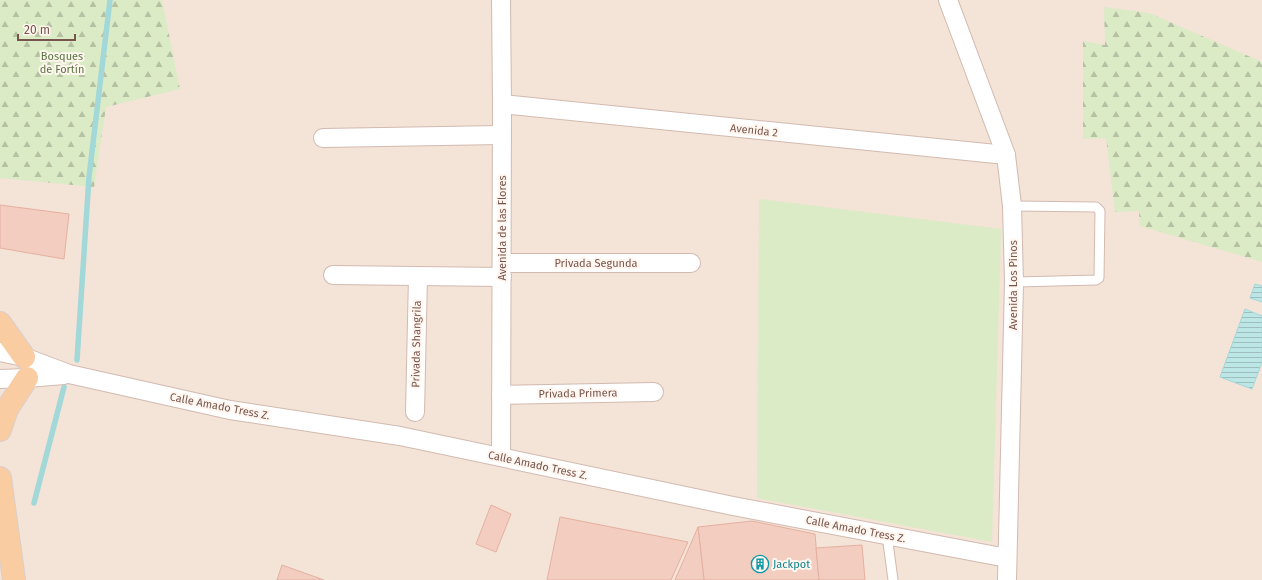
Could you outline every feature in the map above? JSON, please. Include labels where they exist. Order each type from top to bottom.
[{"type":"main road","points":[[0,323],[24,357]]},
{"type":"main road","points":[[0,430],[7,409],[27,378]]},
{"type":"main road","points":[[1,489],[14,580]]},
{"type":"street","name":"Avenida de las Flores","points":[[501,0],[501,457]]},
{"type":"street","name":"Avenida Los Pinos","points":[[948,0],[1006,155],[1012,206],[1014,282],[1007,580]]},
{"type":"street","name":"Avenida 2","points":[[502,104],[1006,155]]},
{"type":"street","points":[[323,138],[501,135]]},
{"type":"street","name":"Privada Segunda","points":[[502,270],[691,263]]},
{"type":"street","points":[[333,275],[418,276],[502,270]]},
{"type":"street","name":"Privada Shangrila","points":[[415,412],[418,276]]},
{"type":"street","name":"Calle Amado Tress Z.","points":[[0,352],[24,357],[69,374],[230,410],[400,436],[734,506],[1007,558]]},
{"type":"street","name":"Calle Amado Tress Z.","points":[[0,379],[69,374]]},
{"type":"street","name":"Privada Primera","points":[[501,395],[654,392]]},
{"type":"lane","points":[[1012,206],[1096,207],[1100,211],[1099,278],[1096,280],[1014,282]]},
{"type":"lane","points":[[887,534],[894,580]]},
{"type":"shaded area","points":[[0,0],[1262,0],[1262,580],[0,580]]},
{"type":"green space","name":"Bosques de Fortín","points":[[0,0],[162,0],[180,89],[106,107],[94,187],[0,178]]},
{"type":"green space","points":[[1104,7],[1149,13],[1262,62],[1262,262],[1140,226],[1139,211],[1115,212],[1106,138],[1083,139],[1083,41],[1105,45]]},
{"type":"green space","points":[[759,199],[1001,229],[992,542],[757,498]]},
{"type":"water","points":[[1255,284],[1262,286],[1262,302],[1250,298]]},
{"type":"water","points":[[1245,309],[1262,316],[1262,362],[1252,389],[1220,377]]},
{"type":"building","points":[[0,205],[69,214],[64,259],[0,248]]},
{"type":"building","points":[[491,505],[511,514],[496,552],[476,544]]},
{"type":"building","points":[[560,517],[688,542],[671,580],[547,580]]},
{"type":"building","name":"Jackpot","points":[[752,521],[815,534],[819,580],[704,580],[698,527]]},
{"type":"building","points":[[698,527],[704,580],[675,580]]},
{"type":"building","points":[[862,545],[865,580],[819,580],[816,548]]},
{"type":"building","points":[[282,565],[324,580],[277,580]]},
{"type":"waterway","points":[[77,360],[89,177],[110,0]]},
{"type":"waterway","points":[[34,503],[64,387]]},
{"type":"place","name":"Jackpot","points":[[760,564]]}]
